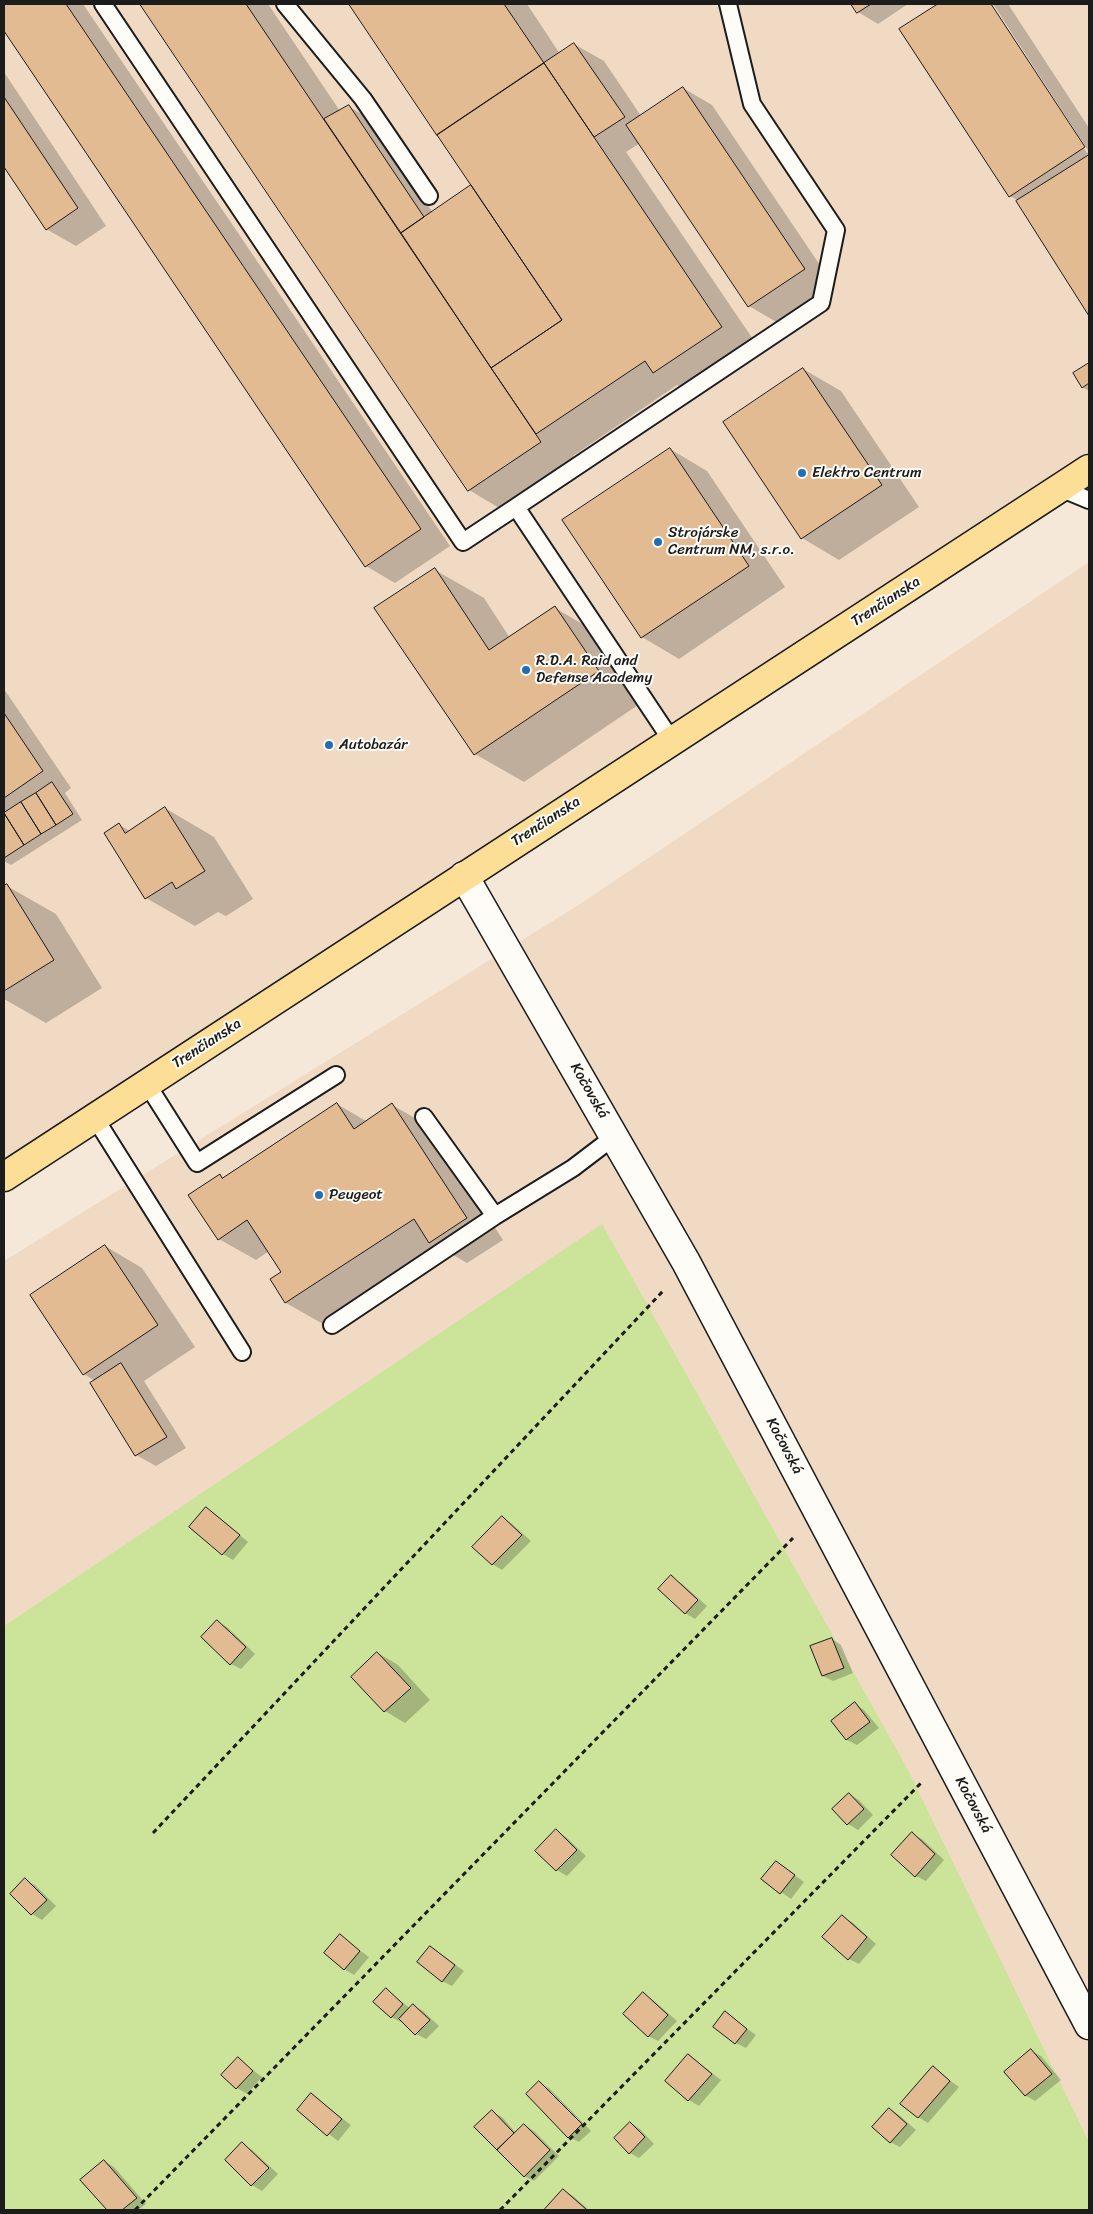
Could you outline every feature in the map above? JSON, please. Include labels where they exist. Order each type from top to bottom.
[{"type":"main road","name":"Trenčianska","points":[[4,1176],[96,1118],[1089,469]]},
{"type":"street","name":"Kočovská","points":[[464,876],[686,1262],[1089,2025]]},
{"type":"lane","points":[[103,4],[463,542],[821,302],[836,230],[752,104],[728,4]]},
{"type":"lane","points":[[285,4],[363,99],[429,196]]},
{"type":"lane","points":[[1060,488],[1089,500]]},
{"type":"lane","points":[[516,507],[672,741]]},
{"type":"lane","points":[[147,1084],[197,1163],[336,1075]]},
{"type":"lane","points":[[424,1117],[494,1216]]},
{"type":"lane","points":[[96,1118],[242,1352]]},
{"type":"lane","points":[[332,1325],[494,1216],[573,1168],[615,1136]]},
{"type":"path","points":[[153,1833],[657,1298]]},
{"type":"path","points":[[135,2210],[795,1537]]},
{"type":"path","points":[[500,2210],[924,1780]]},
{"type":"shaded area","points":[[4,4],[1089,4],[1089,464],[4,1177]]},
{"type":"shaded area","points":[[1089,562],[1089,2210],[4,2210],[4,1261],[577,906]]},
{"type":"green space","points":[[602,1224],[907,1768],[1089,2142],[1089,2210],[4,2210],[4,1626]]},
{"type":"building","points":[[4,4],[66,4],[421,529],[365,567],[4,31]]},
{"type":"building","points":[[140,4],[246,4],[541,442],[468,491]]},
{"type":"building","points":[[349,4],[504,4],[544,63],[437,135]]},
{"type":"building","points":[[851,4],[871,4],[857,13]]},
{"type":"building","points":[[938,4],[991,4],[1085,147],[1009,197],[899,29]]},
{"type":"building","points":[[574,43],[625,117],[594,137],[544,63]]},
{"type":"building","points":[[544,63],[722,327],[653,373],[645,361],[536,434],[491,368],[562,320],[437,135]]},
{"type":"building","points":[[683,87],[805,269],[748,307],[626,125]]},
{"type":"building","points":[[4,97],[78,208],[46,230],[4,167]]},
{"type":"building","points":[[349,105],[424,217],[401,233],[324,119]]},
{"type":"building","points":[[1089,155],[1089,316],[1016,201]]},
{"type":"building","points":[[471,185],[562,320],[491,368],[401,233]]},
{"type":"building","points":[[1089,363],[1089,383],[1082,388],[1073,373]]},
{"type":"building","points":[[803,368],[882,485],[801,539],[723,422]]},
{"type":"building","points":[[670,448],[749,566],[641,638],[562,520]]},
{"type":"building","points":[[435,568],[489,650],[555,606],[599,671],[474,755],[374,608]]},
{"type":"building","points":[[4,713],[43,771],[4,798]]},
{"type":"building","points":[[52,782],[73,814],[56,825],[36,793]]},
{"type":"building","points":[[36,793],[56,825],[41,834],[21,802]]},
{"type":"building","points":[[21,802],[41,834],[24,845],[4,813]]},
{"type":"building","points":[[165,807],[205,871],[176,889],[172,882],[145,899],[104,833],[119,823],[125,833]]},
{"type":"building","points":[[4,813],[24,845],[4,858]]},
{"type":"building","points":[[7,884],[54,960],[4,991],[4,886]]},
{"type":"building","points":[[337,1103],[354,1129],[392,1103],[467,1218],[429,1243],[414,1219],[285,1303],[270,1279],[281,1272],[247,1220],[218,1240],[188,1195],[220,1174],[222,1178]]},
{"type":"building","points":[[105,1245],[158,1325],[83,1375],[30,1295]]},
{"type":"building","points":[[121,1363],[167,1437],[135,1456],[90,1383]]},
{"type":"building","points":[[206,1507],[240,1535],[222,1555],[189,1527]]},
{"type":"building","points":[[502,1516],[522,1535],[492,1565],[472,1547]]},
{"type":"building","points":[[671,1575],[698,1600],[685,1614],[658,1589]]},
{"type":"building","points":[[217,1620],[246,1647],[230,1665],[201,1637]]},
{"type":"building","points":[[832,1638],[844,1668],[822,1676],[810,1646]]},
{"type":"building","points":[[377,1652],[411,1688],[384,1712],[351,1677]]},
{"type":"building","points":[[855,1702],[870,1722],[846,1740],[831,1721]]},
{"type":"building","points":[[849,1793],[864,1809],[847,1825],[832,1809]]},
{"type":"building","points":[[556,1829],[577,1850],[556,1871],[535,1851]]},
{"type":"building","points":[[912,1832],[935,1854],[915,1877],[891,1855]]},
{"type":"building","points":[[776,1861],[795,1875],[780,1894],[761,1879]]},
{"type":"building","points":[[25,1878],[47,1900],[31,1915],[10,1894]]},
{"type":"building","points":[[842,1915],[867,1937],[848,1960],[822,1937]]},
{"type":"building","points":[[340,1934],[360,1951],[344,1970],[324,1953]]},
{"type":"building","points":[[430,1946],[455,1965],[442,1982],[417,1962]]},
{"type":"building","points":[[386,1988],[403,2004],[391,2018],[373,2002]]},
{"type":"building","points":[[643,1992],[668,2015],[648,2037],[623,2014]]},
{"type":"building","points":[[413,2004],[430,2020],[415,2035],[399,2019]]},
{"type":"building","points":[[725,2011],[747,2029],[735,2044],[713,2027]]},
{"type":"building","points":[[1031,2049],[1052,2074],[1025,2096],[1004,2072]]},
{"type":"building","points":[[688,2054],[712,2074],[688,2101],[665,2081]]},
{"type":"building","points":[[238,2057],[253,2071],[236,2089],[221,2075]]},
{"type":"building","points":[[933,2066],[950,2081],[918,2118],[900,2104]]},
{"type":"building","points":[[539,2081],[582,2124],[568,2138],[526,2094]]},
{"type":"building","points":[[311,2093],[342,2119],[327,2136],[297,2110]]},
{"type":"building","points":[[889,2108],[907,2124],[890,2143],[872,2127]]},
{"type":"building","points":[[492,2110],[514,2133],[497,2150],[474,2127]]},
{"type":"building","points":[[630,2122],[645,2137],[629,2154],[614,2138]]},
{"type":"building","points":[[524,2124],[550,2150],[524,2177],[497,2150]]},
{"type":"building","points":[[242,2142],[269,2168],[251,2186],[225,2160]]},
{"type":"building","points":[[104,2160],[137,2198],[122,2210],[107,2210],[80,2180]]},
{"type":"building","points":[[563,2189],[587,2210],[546,2210]]},
{"type":"place","name":"Elektro Centrum","points":[[802,473]]},
{"type":"place","name":"Strojárske Centrum NM, s.r.o.","points":[[658,542]]},
{"type":"place","name":"R.D.A. Raid and Defense Academy","points":[[526,670]]},
{"type":"place","name":"Autobazár","points":[[329,745]]},
{"type":"place","name":"Peugeot","points":[[319,1195]]}]
